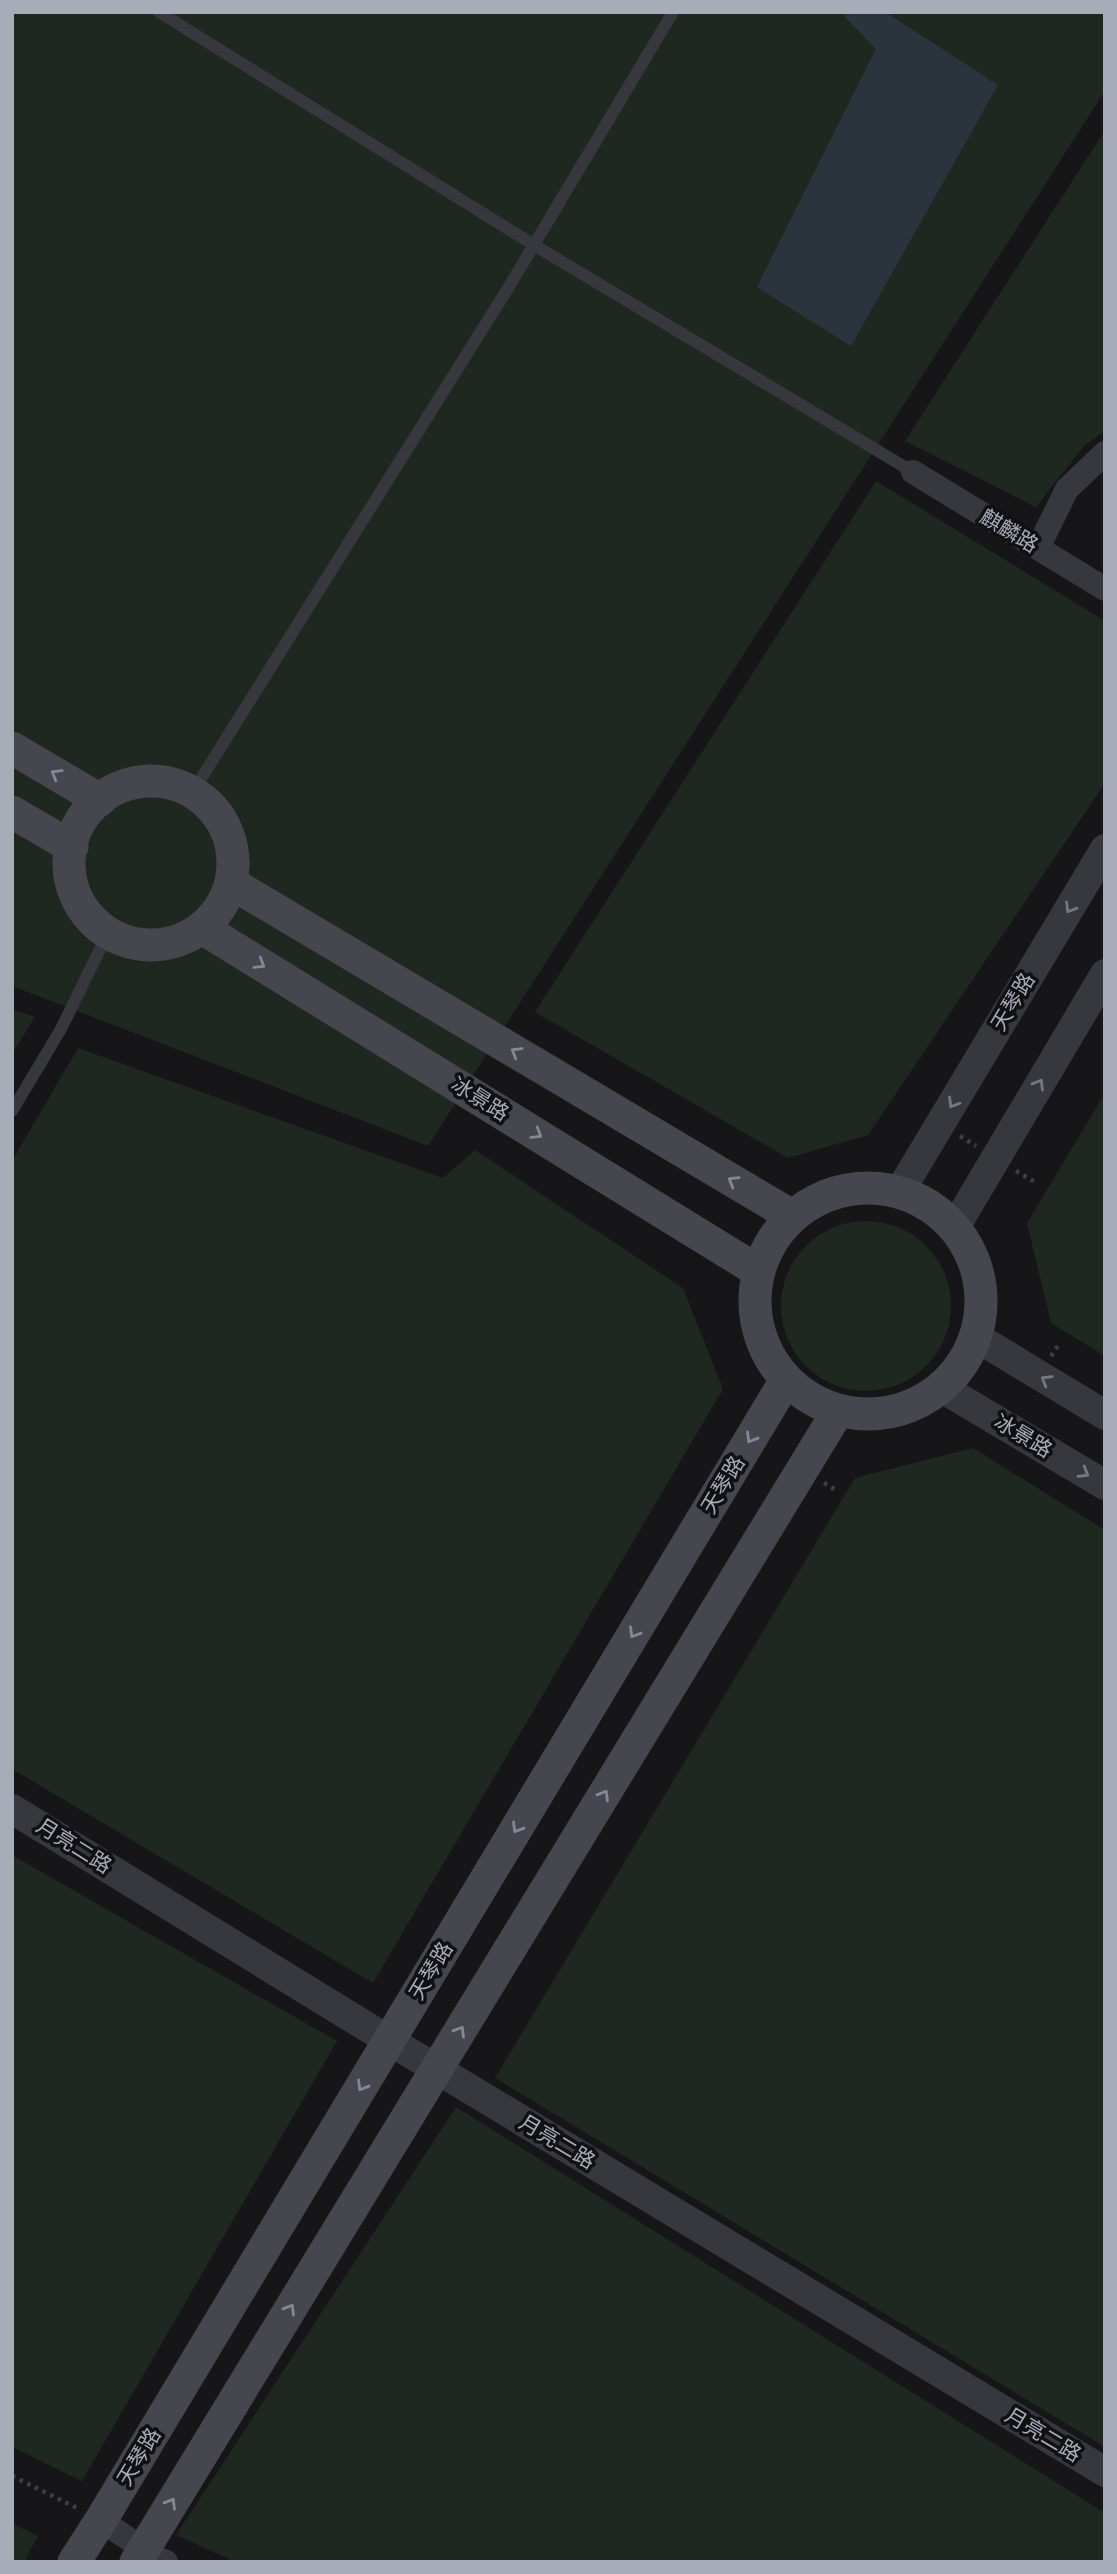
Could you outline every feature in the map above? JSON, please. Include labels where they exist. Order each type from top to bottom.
[{"type":"main road","points":[[12,748],[100,800]]},
{"type":"main road","points":[[135,782],[163,782],[194,790],[211,806],[226,829],[233,855],[231,883],[220,908],[202,928],[179,941],[153,945],[126,941],[107,934],[84,909],[72,886],[69,859],[75,832],[89,810],[100,800],[110,792],[135,782]]},
{"type":"main road","points":[[12,812],[72,847]]},
{"type":"main road","points":[[231,883],[792,1216]]},
{"type":"main road","name":"冰景路","points":[[202,928],[758,1271]]},
{"type":"main road","points":[[861,1187],[900,1191],[930,1205],[955,1227],[974,1261],[982,1299],[976,1337],[962,1365],[942,1388],[911,1406],[875,1415],[838,1411],[810,1399],[786,1380],[764,1348],[754,1310],[758,1271],[771,1241],[792,1216],[824,1195],[861,1187]]},
{"type":"main road","name":"天琴路","points":[[74,2562],[786,1380]]},
{"type":"main road","points":[[148,2558],[436,2069],[838,1411]]},
{"type":"street","points":[[1038,548],[1067,489],[1105,453]]},
{"type":"street","name":"麒麟路","points":[[913,472],[1105,589]]},
{"type":"street","name":"天琴路","points":[[900,1191],[1105,849]]},
{"type":"street","points":[[955,1227],[1105,974]]},
{"type":"street","points":[[976,1337],[1105,1415]]},
{"type":"street","name":"冰景路","points":[[942,1388],[1105,1485]]},
{"type":"street","name":"月亮二路","points":[[12,1809],[389,2041],[1105,2472]]},
{"type":"street","points":[[101,2520],[148,2558]]},
{"type":"lane","points":[[159,12],[534,245],[913,472]]},
{"type":"lane","points":[[194,790],[534,245],[673,12]]},
{"type":"lane","points":[[12,1111],[61,1029],[107,934]]},
{"type":"path","points":[[12,2476],[101,2520]]},
{"type":"shaded area","points":[[12,12],[1105,12],[1105,91],[428,1146],[12,986]]},
{"type":"shaded area","points":[[849,12],[885,12],[998,85],[851,346],[757,287],[876,49],[844,16]]},
{"type":"shaded area","points":[[1105,130],[1105,431],[1084,446],[1036,507],[905,441]]},
{"type":"shaded area","points":[[876,481],[1105,621],[1105,783],[868,1135],[788,1158],[535,1012]]},
{"type":"shaded area","points":[[12,1009],[35,1017],[12,1054]]},
{"type":"shaded area","points":[[78,1048],[443,1178],[475,1150],[683,1288],[723,1389],[373,1983],[12,1769],[12,1161]]},
{"type":"shaded area","points":[[1105,1093],[1105,1356],[1051,1323],[1027,1223]]},
{"type":"shaded area","points":[[866,1221],[898,1228],[926,1246],[944,1274],[951,1306],[944,1338],[926,1366],[898,1384],[866,1391],[834,1384],[806,1366],[788,1338],[781,1306],[788,1274],[806,1246],[834,1228]]},
{"type":"shaded area","points":[[973,1448],[1105,1530],[1105,2447],[495,2078],[855,1478]]},
{"type":"shaded area","points":[[12,1855],[337,2041],[82,2481],[12,2447]]},
{"type":"shaded area","points":[[456,2107],[1105,2513],[1105,2562],[236,2562],[176,2535]]},
{"type":"shaded area","points":[[12,2523],[38,2536],[24,2562],[12,2562]]}]
